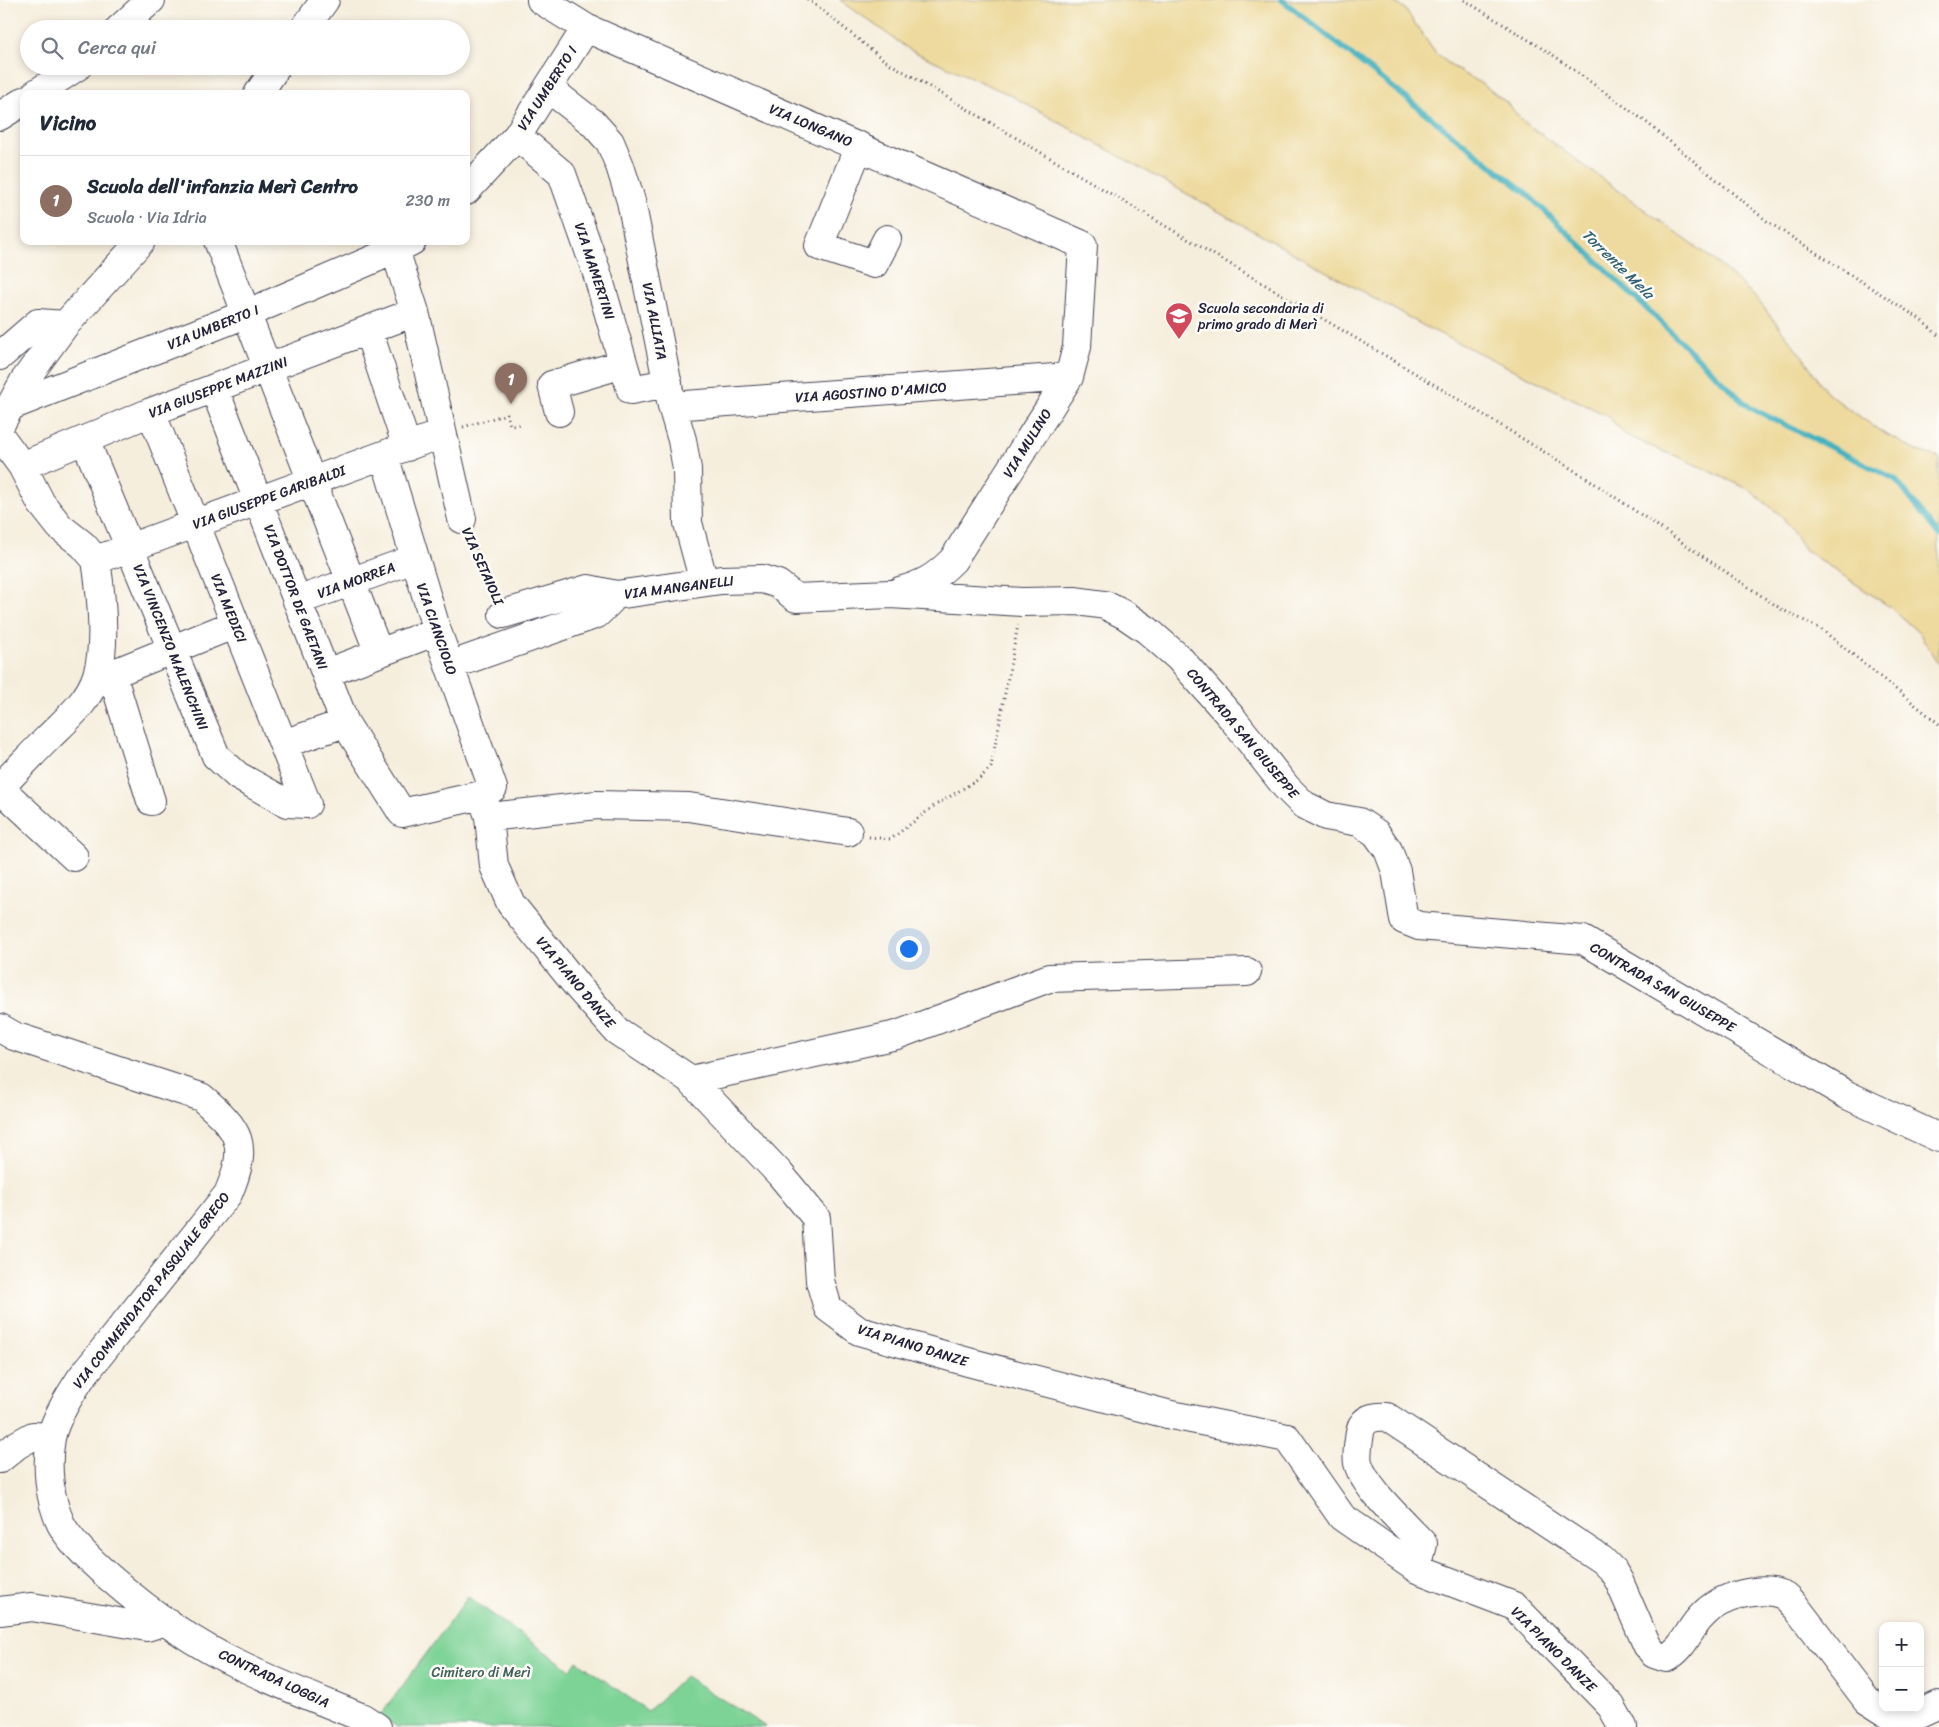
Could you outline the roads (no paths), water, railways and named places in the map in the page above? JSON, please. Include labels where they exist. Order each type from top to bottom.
[{"type":"street","points":[[130,20],[151,0]]},
{"type":"street","points":[[311,20],[325,0]]},
{"type":"street","name":"VIA LONGANO","points":[[541,0],[586,28],[1083,245]]},
{"type":"street","name":"VIA UMBERTO I","points":[[471,178],[517,136],[586,28]]},
{"type":"street","points":[[41,90],[64,75]]},
{"type":"street","points":[[261,90],[271,75]]},
{"type":"street","name":"VIA ALLIATA","points":[[548,88],[594,124],[610,142],[620,166],[631,201],[670,395],[682,440],[687,469],[688,523],[704,582]]},
{"type":"street","points":[[0,116],[20,104]]},
{"type":"street","name":"VIA MAMERTINI","points":[[517,136],[562,174],[597,272],[631,390],[670,395]]},
{"type":"street","points":[[859,146],[819,246],[874,264],[887,239]]},
{"type":"street","points":[[6,415],[24,381],[65,325],[137,245]]},
{"type":"street","points":[[220,245],[379,653]]},
{"type":"street","name":"VIA UMBERTO I","points":[[6,415],[405,245]]},
{"type":"street","points":[[407,245],[415,312],[441,434],[462,519]]},
{"type":"street","name":"VIA MULINO","points":[[890,594],[917,586],[938,575],[953,560],[1069,377],[1077,347],[1083,245]]},
{"type":"street","name":"VIA GIUSEPPE MAZZINI","points":[[22,466],[151,412],[415,312]]},
{"type":"street","points":[[0,356],[38,323],[65,325]]},
{"type":"street","name":"VIA CIANCIOLO","points":[[368,330],[395,451],[414,559],[437,632],[493,788],[485,806]]},
{"type":"street","points":[[559,412],[552,384],[623,364]]},
{"type":"street","name":"VIA AGOSTINO D'AMICO","points":[[670,395],[1069,377]]},
{"type":"street","name":"VIA DOTTOR DE GAETANI","points":[[214,388],[345,723]]},
{"type":"street","name":"VIA MEDICI","points":[[151,412],[307,804]]},
{"type":"street","name":"VIA GIUSEPPE GARIBALDI","points":[[96,560],[441,434]]},
{"type":"street","points":[[0,436],[22,466],[41,503],[60,527],[82,545],[96,560],[101,593],[101,639],[105,674],[151,801]]},
{"type":"street","name":"VIA VINCENZO MALENCHINI","points":[[85,440],[216,756],[238,776],[287,803],[307,804]]},
{"type":"street","name":"VIA MORREA","points":[[298,601],[414,559]]},
{"type":"street","name":"VIA MANGANELLI","points":[[449,666],[597,614],[616,595],[721,580],[762,579],[778,584],[796,598],[890,594]]},
{"type":"street","name":"VIA SETAIOLI","points":[[503,614],[588,589],[616,595]]},
{"type":"street","name":"CONTRADA SAN GIUSEPPE","points":[[890,594],[1022,602],[1076,601],[1105,605],[1124,614],[1147,630],[1179,658],[1232,718],[1286,787],[1304,804],[1326,816],[1359,822],[1376,833],[1388,850],[1396,871],[1404,920],[1418,926],[1583,940],[1847,1095],[1939,1138]]},
{"type":"street","points":[[74,857],[0,788],[79,707],[105,674],[172,650],[235,624]]},
{"type":"street","points":[[326,673],[437,632]]},
{"type":"street","points":[[283,744],[345,723],[402,813],[485,806],[689,807],[848,832]]},
{"type":"street","name":"VIA PIANO DANZE","points":[[485,806],[494,866],[511,904],[578,988],[617,1031],[691,1080],[780,1174],[816,1218],[820,1281],[828,1308],[859,1331],[977,1364],[1171,1414],[1287,1438],[1342,1517],[1417,1569],[1514,1606],[1611,1706],[1623,1727]]},
{"type":"street","points":[[691,1080],[897,1036],[1048,978],[1247,972]]},
{"type":"street","name":"VIA COMMENDATOR PASQUALE GRECO","points":[[0,1028],[14,1036],[201,1097],[224,1117],[235,1132],[239,1148],[238,1170],[228,1194],[81,1378],[67,1400],[51,1437]]},
{"type":"street","points":[[1417,1569],[1422,1544],[1366,1482],[1358,1462],[1361,1428],[1368,1419],[1376,1416],[1387,1417],[1602,1560],[1613,1571],[1619,1581],[1647,1645],[1654,1654],[1666,1658],[1677,1652],[1702,1615],[1714,1604],[1733,1596],[1755,1592],[1771,1592],[1785,1596],[1796,1607],[1867,1700],[1888,1714],[1902,1718],[1917,1715],[1939,1705]]},
{"type":"street","points":[[0,1460],[17,1445],[33,1436],[51,1437]]},
{"type":"street","name":"CONTRADA LOGGIA","points":[[51,1437],[49,1465],[51,1494],[62,1524],[88,1559],[128,1594],[185,1634],[240,1666],[363,1718],[377,1727]]},
{"type":"street","points":[[0,1611],[32,1607],[148,1627],[166,1620]]},
{"type":"waterway","name":"Torrente Mela","points":[[1282,0],[1525,192],[1749,407],[1895,479],[1939,535]]},
{"type":"place","name":"Scuola secondaria di primo grado di Merì","points":[[1179,340]]},
{"type":"place","name":"Scuola dell'infanzia Merì Centro","points":[[511,404]]},
{"type":"park label","name":"Cimitero di Merì","points":[[481,1672]]}]
